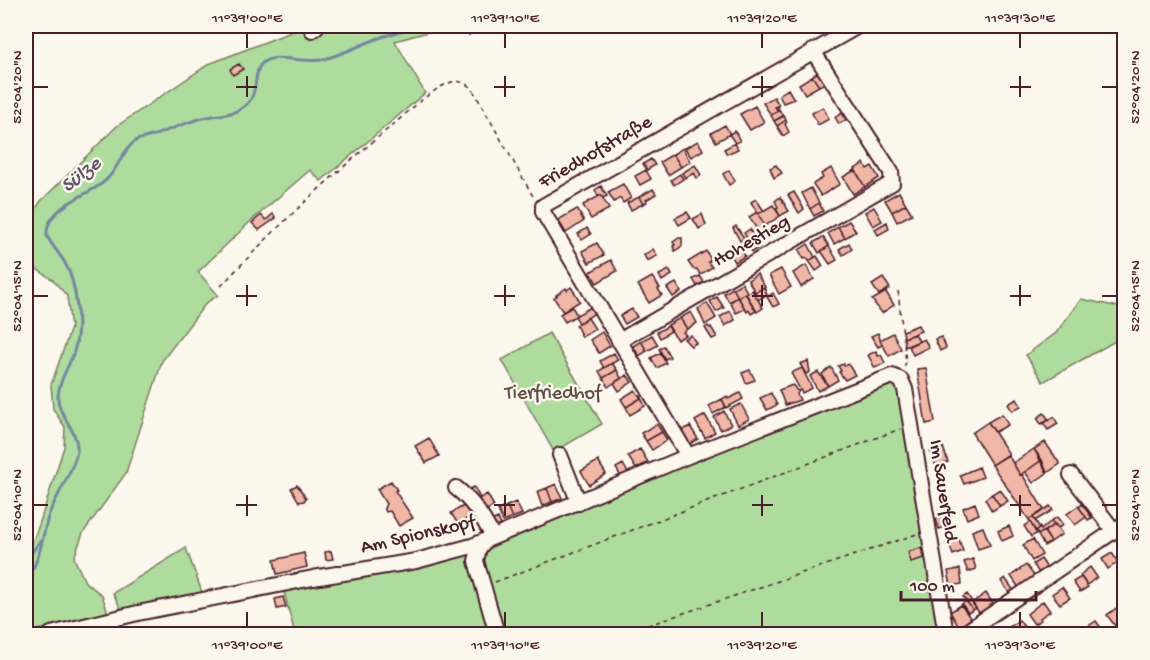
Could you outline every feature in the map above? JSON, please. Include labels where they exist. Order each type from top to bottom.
[{"type":"street","name":"Friedhofstraße","points":[[688,456],[542,207],[858,26]]},
{"type":"street","name":"Hohestieg","points":[[619,341],[890,184],[893,178],[891,170],[813,51]]},
{"type":"street","name":"Am Spionskopf","points":[[51,634],[138,613],[313,578],[416,561],[465,548],[886,376],[902,383]]},
{"type":"street","name":"Im Sauerfeld","points":[[902,383],[947,629]]},
{"type":"street","points":[[560,455],[579,503]]},
{"type":"street","points":[[963,634],[1119,527],[1071,475]]},
{"type":"street","points":[[456,488],[467,496],[481,515],[489,539],[478,548],[476,559],[497,634]]},
{"type":"path","points":[[221,286],[280,225],[345,164],[423,101],[451,82],[462,82],[473,90],[535,199],[542,207]]},
{"type":"path","points":[[898,291],[906,362],[902,383]]},
{"type":"path","points":[[483,587],[911,425]]},
{"type":"path","points":[[622,634],[928,531]]},
{"type":"path","points":[[914,634],[947,629]]},
{"type":"green space","points":[[306,26],[441,26],[439,29],[395,41],[425,93],[321,181],[310,170],[251,221],[198,272],[218,295],[206,303],[162,361],[126,473],[83,533],[74,558],[85,582],[102,595],[108,613],[26,633],[26,559],[64,447],[65,427],[53,409],[51,385],[71,328],[67,296],[53,280],[35,268],[26,250],[26,229],[32,214],[41,201],[117,126],[209,64]]},
{"type":"green space","points":[[1081,299],[1119,307],[1124,305],[1124,336],[1043,382],[1026,355],[1056,333]]},
{"type":"green space","name":"Tierfriedhof","points":[[549,333],[602,424],[554,452],[502,360]]},
{"type":"green space","points":[[882,382],[896,383],[903,396],[940,634],[295,634],[283,588],[495,544]]},
{"type":"green space","points":[[186,548],[203,595],[122,611],[113,593]]},
{"type":"building","points":[[481,26],[469,35],[464,29],[458,33],[453,27]]},
{"type":"building","points":[[239,64],[243,69],[233,75],[230,69]]},
{"type":"building","points":[[820,71],[827,82],[819,86],[812,76]]},
{"type":"building","points":[[812,76],[819,86],[805,94],[799,84]]},
{"type":"building","points":[[788,89],[794,99],[783,103],[779,95]]},
{"type":"building","points":[[774,97],[779,105],[775,107],[778,111],[771,115],[763,103]]},
{"type":"building","points":[[755,106],[764,122],[750,130],[740,114]]},
{"type":"building","points":[[777,106],[783,116],[774,121],[771,115],[778,111],[775,107]]},
{"type":"building","points":[[823,107],[829,119],[818,125],[812,113]]},
{"type":"building","points":[[842,113],[846,120],[839,124],[835,117]]},
{"type":"building","points":[[784,116],[786,120],[777,126],[774,121]]},
{"type":"building","points":[[786,120],[785,124],[789,132],[783,136],[777,126]]},
{"type":"building","points":[[725,125],[730,134],[716,142],[711,133]]},
{"type":"building","points":[[735,131],[740,141],[735,143],[729,134]]},
{"type":"building","points":[[698,141],[703,150],[691,157],[685,148]]},
{"type":"building","points":[[735,143],[738,149],[727,154],[724,149]]},
{"type":"building","points":[[683,148],[690,162],[681,167],[673,154]]},
{"type":"building","points":[[673,154],[681,167],[668,175],[660,162]]},
{"type":"building","points":[[651,159],[655,165],[647,170],[643,164]]},
{"type":"building","points":[[864,163],[867,169],[872,166],[879,178],[865,187],[855,169]]},
{"type":"building","points":[[695,165],[701,175],[697,178],[694,173],[685,178],[682,173]]},
{"type":"building","points":[[776,165],[782,173],[774,178],[770,168]]},
{"type":"building","points":[[831,168],[840,184],[821,196],[813,184],[823,178],[821,174]]},
{"type":"building","points":[[646,170],[651,179],[640,185],[635,176]]},
{"type":"building","points":[[729,170],[735,181],[729,185],[723,174]]},
{"type":"building","points":[[855,170],[865,187],[853,194],[843,177]]},
{"type":"building","points":[[680,174],[683,179],[674,185],[671,180]]},
{"type":"building","points":[[623,184],[631,198],[623,203],[620,198],[614,202],[608,192]]},
{"type":"building","points":[[601,186],[607,196],[603,198],[601,195],[598,196],[595,190]]},
{"type":"building","points":[[811,188],[819,203],[810,209],[802,193]]},
{"type":"building","points":[[653,189],[656,194],[643,204],[639,197]]},
{"type":"building","points":[[794,192],[804,209],[799,213],[788,195]]},
{"type":"building","points":[[899,192],[906,204],[892,212],[885,200]]},
{"type":"building","points":[[601,195],[609,209],[591,219],[583,205]]},
{"type":"building","points":[[639,197],[643,204],[631,210],[627,203]]},
{"type":"building","points":[[780,197],[789,211],[780,216],[775,201]]},
{"type":"building","points":[[756,199],[764,211],[758,214],[751,202]]},
{"type":"building","points":[[819,203],[823,211],[814,216],[810,209]]},
{"type":"building","points":[[906,204],[912,214],[897,222],[892,212]]},
{"type":"building","points":[[773,205],[780,216],[765,226],[758,214]]},
{"type":"building","points":[[874,207],[882,221],[873,226],[865,212]]},
{"type":"building","points":[[577,209],[584,221],[566,233],[558,220]]},
{"type":"building","points":[[687,212],[691,218],[679,225],[675,218]]},
{"type":"building","points":[[757,212],[765,226],[758,231],[749,217]]},
{"type":"building","points":[[273,214],[276,218],[259,230],[252,223],[261,215],[266,220]]},
{"type":"building","points":[[702,214],[706,225],[699,229],[693,219]]},
{"type":"building","points":[[849,221],[856,231],[845,238],[838,227]]},
{"type":"building","points":[[887,222],[889,229],[878,235],[875,229]]},
{"type":"building","points":[[736,226],[744,238],[740,241],[733,228]]},
{"type":"building","points":[[838,227],[845,238],[834,244],[828,233]]},
{"type":"building","points":[[587,228],[591,234],[582,240],[578,234]]},
{"type":"building","points":[[750,229],[757,240],[753,236],[748,240],[744,233]]},
{"type":"building","points":[[753,236],[760,247],[752,252],[745,241]]},
{"type":"building","points":[[823,237],[829,246],[819,253],[813,243]]},
{"type":"building","points":[[682,238],[682,246],[675,251],[673,242]]},
{"type":"building","points":[[597,243],[604,255],[589,263],[582,251]]},
{"type":"building","points":[[849,243],[852,249],[843,255],[839,249]]},
{"type":"building","points":[[808,244],[815,257],[809,261],[807,258],[804,259],[799,250]]},
{"type":"building","points":[[737,245],[745,256],[735,262],[728,250]]},
{"type":"building","points":[[829,246],[837,260],[830,264],[821,251]]},
{"type":"building","points":[[653,249],[657,256],[647,261],[644,255]]},
{"type":"building","points":[[706,251],[711,260],[708,262],[712,267],[700,275],[697,269],[693,269],[688,262]]},
{"type":"building","points":[[817,256],[823,266],[816,271],[809,261]]},
{"type":"building","points":[[611,260],[617,271],[597,283],[590,272]]},
{"type":"building","points":[[806,265],[814,279],[801,287],[793,273]]},
{"type":"building","points":[[781,269],[791,287],[779,294],[769,275]]},
{"type":"building","points":[[669,270],[672,275],[662,281],[659,275]]},
{"type":"building","points":[[757,274],[765,287],[755,292],[748,280]]},
{"type":"building","points":[[700,276],[704,282],[697,286],[693,279]]},
{"type":"building","points":[[652,277],[662,295],[649,303],[638,285]]},
{"type":"building","points":[[883,278],[890,288],[879,295],[872,285]]},
{"type":"building","points":[[676,283],[681,292],[673,297],[667,288]]},
{"type":"building","points":[[742,283],[747,292],[738,297],[733,288]]},
{"type":"building","points":[[571,287],[580,301],[563,312],[554,298],[566,288],[567,290]]},
{"type":"building","points":[[764,287],[767,295],[758,300],[754,293]]},
{"type":"building","points":[[733,288],[738,297],[729,302],[724,293]]},
{"type":"building","points":[[752,290],[763,308],[757,312],[746,294]]},
{"type":"building","points":[[886,292],[894,305],[882,313],[872,300]]},
{"type":"building","points":[[745,293],[756,311],[751,314],[749,310],[747,312],[738,297]]},
{"type":"building","points":[[773,293],[779,304],[773,307],[767,297]]},
{"type":"building","points":[[717,297],[724,308],[716,312],[710,301]]},
{"type":"building","points":[[738,297],[745,309],[736,313],[730,302]]},
{"type":"building","points":[[707,303],[716,318],[705,325],[698,309]]},
{"type":"building","points":[[572,307],[577,315],[565,322],[560,314]]},
{"type":"building","points":[[591,307],[595,313],[579,323],[575,316]]},
{"type":"building","points":[[632,309],[637,317],[625,324],[620,316]]},
{"type":"building","points":[[730,311],[735,320],[725,326],[720,317]]},
{"type":"building","points":[[691,312],[697,323],[687,329],[680,318]]},
{"type":"building","points":[[588,318],[595,329],[582,337],[576,325]]},
{"type":"building","points":[[680,318],[687,329],[683,332],[686,335],[677,340],[668,325]]},
{"type":"building","points":[[918,325],[921,331],[904,338],[903,331]]},
{"type":"building","points":[[668,326],[671,331],[660,338],[657,332]]},
{"type":"building","points":[[708,326],[717,337],[712,339],[705,328]]},
{"type":"building","points":[[602,332],[610,346],[599,353],[590,340]]},
{"type":"building","points":[[878,333],[882,345],[878,347],[871,336]]},
{"type":"building","points":[[893,333],[901,349],[889,356],[880,340]]},
{"type":"building","points":[[915,334],[919,341],[905,347],[904,338]]},
{"type":"building","points":[[652,335],[658,345],[647,351],[641,341]]},
{"type":"building","points":[[691,335],[696,343],[691,346],[684,339]]},
{"type":"building","points":[[942,337],[946,348],[940,351],[935,339]]},
{"type":"building","points":[[924,339],[929,347],[913,355],[909,346]]},
{"type":"building","points":[[641,341],[647,351],[639,356],[633,346]]},
{"type":"building","points":[[664,346],[670,357],[665,359],[659,349]]},
{"type":"building","points":[[876,351],[885,363],[875,368],[868,355]]},
{"type":"building","points":[[614,353],[618,360],[604,368],[600,361]]},
{"type":"building","points":[[660,353],[666,363],[657,368],[651,358]]},
{"type":"building","points":[[808,361],[810,372],[806,374],[800,364]]},
{"type":"building","points":[[612,363],[617,370],[603,378],[599,371]]},
{"type":"building","points":[[844,364],[845,366],[848,364],[855,375],[845,380],[838,366]]},
{"type":"building","points":[[831,367],[838,380],[828,386],[822,374]]},
{"type":"building","points":[[802,368],[812,388],[802,393],[791,373]]},
{"type":"building","points":[[926,368],[935,422],[926,424],[917,369]]},
{"type":"building","points":[[617,370],[621,378],[608,387],[603,378]]},
{"type":"building","points":[[750,370],[755,380],[746,383],[742,373]]},
{"type":"building","points":[[818,372],[828,386],[818,391],[810,376]]},
{"type":"building","points":[[627,375],[632,382],[619,391],[614,383]]},
{"type":"building","points":[[793,385],[799,391],[797,394],[800,400],[785,405],[779,390]]},
{"type":"building","points":[[635,390],[641,398],[626,407],[621,399]]},
{"type":"building","points":[[740,393],[743,399],[726,408],[722,399],[727,396],[728,399]]},
{"type":"building","points":[[771,393],[777,405],[767,410],[760,398]]},
{"type":"building","points":[[641,398],[645,406],[630,415],[626,407]]},
{"type":"building","points":[[722,399],[726,407],[713,414],[709,406]]},
{"type":"building","points":[[1017,399],[1021,406],[1012,411],[1008,404]]},
{"type":"building","points":[[741,404],[749,419],[738,425],[730,409]]},
{"type":"building","points":[[724,411],[731,425],[721,430],[714,417]]},
{"type":"building","points":[[1044,413],[1049,420],[1041,424],[1037,418]]},
{"type":"building","points":[[1002,414],[1008,425],[995,432],[988,422]]},
{"type":"building","points":[[705,415],[715,432],[705,438],[695,421]]},
{"type":"building","points":[[1054,417],[1058,424],[1048,430],[1043,423]]},
{"type":"building","points":[[988,422],[1009,454],[992,465],[972,433]]},
{"type":"building","points":[[657,424],[662,432],[646,441],[641,433]]},
{"type":"building","points":[[690,426],[698,439],[688,445],[681,431]]},
{"type":"building","points":[[662,432],[667,440],[652,450],[646,441]]},
{"type":"building","points":[[429,438],[439,456],[426,463],[415,446]]},
{"type":"building","points":[[1045,442],[1060,464],[1047,473],[1034,449]]},
{"type":"building","points":[[943,447],[948,462],[936,466],[930,452]]},
{"type":"building","points":[[640,449],[648,462],[636,469],[628,456]]},
{"type":"building","points":[[1034,449],[1042,460],[1020,475],[1013,463]]},
{"type":"building","points":[[1008,455],[1044,510],[1029,520],[992,465]]},
{"type":"building","points":[[1042,460],[1047,473],[1033,483],[1025,472]]},
{"type":"building","points":[[598,461],[606,474],[589,485],[581,471]]},
{"type":"building","points":[[623,464],[628,473],[621,477],[616,468]]},
{"type":"building","points":[[979,467],[983,477],[964,484],[960,475]]},
{"type":"building","points":[[391,481],[413,518],[399,526],[390,511],[386,512],[384,508],[386,504],[377,489]]},
{"type":"building","points":[[556,484],[562,498],[552,502],[547,488]]},
{"type":"building","points":[[297,485],[306,498],[304,501],[299,502],[291,488]]},
{"type":"building","points":[[474,487],[480,498],[476,500],[469,489]]},
{"type":"building","points":[[547,488],[552,502],[542,506],[537,492]]},
{"type":"building","points":[[1000,489],[1008,501],[1000,506],[992,494]]},
{"type":"building","points":[[487,494],[494,506],[482,513],[475,501]]},
{"type":"building","points":[[992,494],[1000,506],[992,511],[985,499]]},
{"type":"building","points":[[516,502],[522,514],[512,518],[507,506]]},
{"type":"building","points":[[469,503],[475,514],[458,524],[451,513]]},
{"type":"building","points":[[975,503],[979,514],[967,519],[963,508]]},
{"type":"building","points":[[1082,504],[1092,518],[1088,520],[1079,507]]},
{"type":"building","points":[[507,506],[512,518],[503,522],[498,510]]},
{"type":"building","points":[[1050,506],[1053,510],[1035,521],[1033,517]]},
{"type":"building","points":[[1078,506],[1086,517],[1075,525],[1067,514]]},
{"type":"building","points":[[947,514],[951,525],[939,529],[936,519]]},
{"type":"building","points":[[1033,517],[1040,528],[1035,531],[1029,520]]},
{"type":"building","points":[[1057,517],[1063,525],[1058,528],[1051,521]]},
{"type":"building","points":[[498,518],[502,528],[495,531],[491,521]]},
{"type":"building","points":[[1051,521],[1054,525],[1038,535],[1035,531],[1040,528],[1041,530]]},
{"type":"building","points":[[1030,522],[1037,533],[1031,537],[1024,526]]},
{"type":"building","points":[[1055,524],[1062,534],[1051,542],[1044,532]]},
{"type":"building","points":[[1009,526],[1013,536],[1002,541],[998,531]]},
{"type":"building","points":[[983,527],[990,545],[978,549],[972,531]]},
{"type":"building","points":[[1044,531],[1051,542],[1044,546],[1038,535]]},
{"type":"building","points":[[958,537],[963,551],[953,555],[948,541]]},
{"type":"building","points":[[1033,539],[1042,555],[1032,561],[1023,545]]},
{"type":"building","points":[[921,548],[924,558],[911,562],[908,552]]},
{"type":"building","points":[[331,551],[333,559],[326,560],[325,552]]},
{"type":"building","points":[[304,553],[307,567],[277,574],[274,560]]},
{"type":"building","points":[[1112,553],[1118,562],[1108,569],[1102,559]]},
{"type":"building","points":[[973,559],[976,569],[968,572],[964,562]]},
{"type":"building","points":[[1041,559],[1047,568],[1039,573],[1033,564]]},
{"type":"building","points":[[1026,565],[1035,577],[1019,588],[1011,576]]},
{"type":"building","points":[[1090,567],[1097,577],[1087,585],[1080,575]]},
{"type":"building","points":[[960,569],[962,584],[951,586],[948,571]]},
{"type":"building","points":[[1081,577],[1088,587],[1080,592],[1073,582]]},
{"type":"building","points":[[1005,578],[1014,591],[1010,594],[1001,581]]},
{"type":"building","points":[[1062,587],[1070,598],[1060,604],[1052,594]]},
{"type":"building","points":[[986,593],[994,605],[980,614],[972,603]]},
{"type":"building","points":[[967,594],[976,608],[973,610],[963,597]]},
{"type":"building","points":[[283,597],[286,607],[277,609],[275,599]]},
{"type":"building","points":[[966,601],[973,610],[968,613],[962,604]]},
{"type":"building","points":[[1043,601],[1050,611],[1034,624],[1027,614]]},
{"type":"building","points":[[961,605],[971,619],[959,627],[950,612]]},
{"type":"building","points":[[1118,607],[1124,620],[1115,626],[1107,615]]},
{"type":"building","points":[[1019,620],[1028,632],[1013,634],[1008,628]]},
{"type":"building","points":[[1096,621],[1104,632],[1088,634],[1084,629]]},
{"type":"waterway","name":"Sülze","points":[[26,578],[35,564],[49,514],[77,451],[75,436],[61,410],[58,396],[77,339],[77,305],[69,272],[47,236],[51,219],[66,205],[106,180],[127,149],[137,140],[210,116],[231,113],[244,107],[253,93],[257,72],[265,61],[277,58],[320,60],[393,33],[428,26]]},
{"type":"waterway","points":[[26,561],[40,541]]}]
